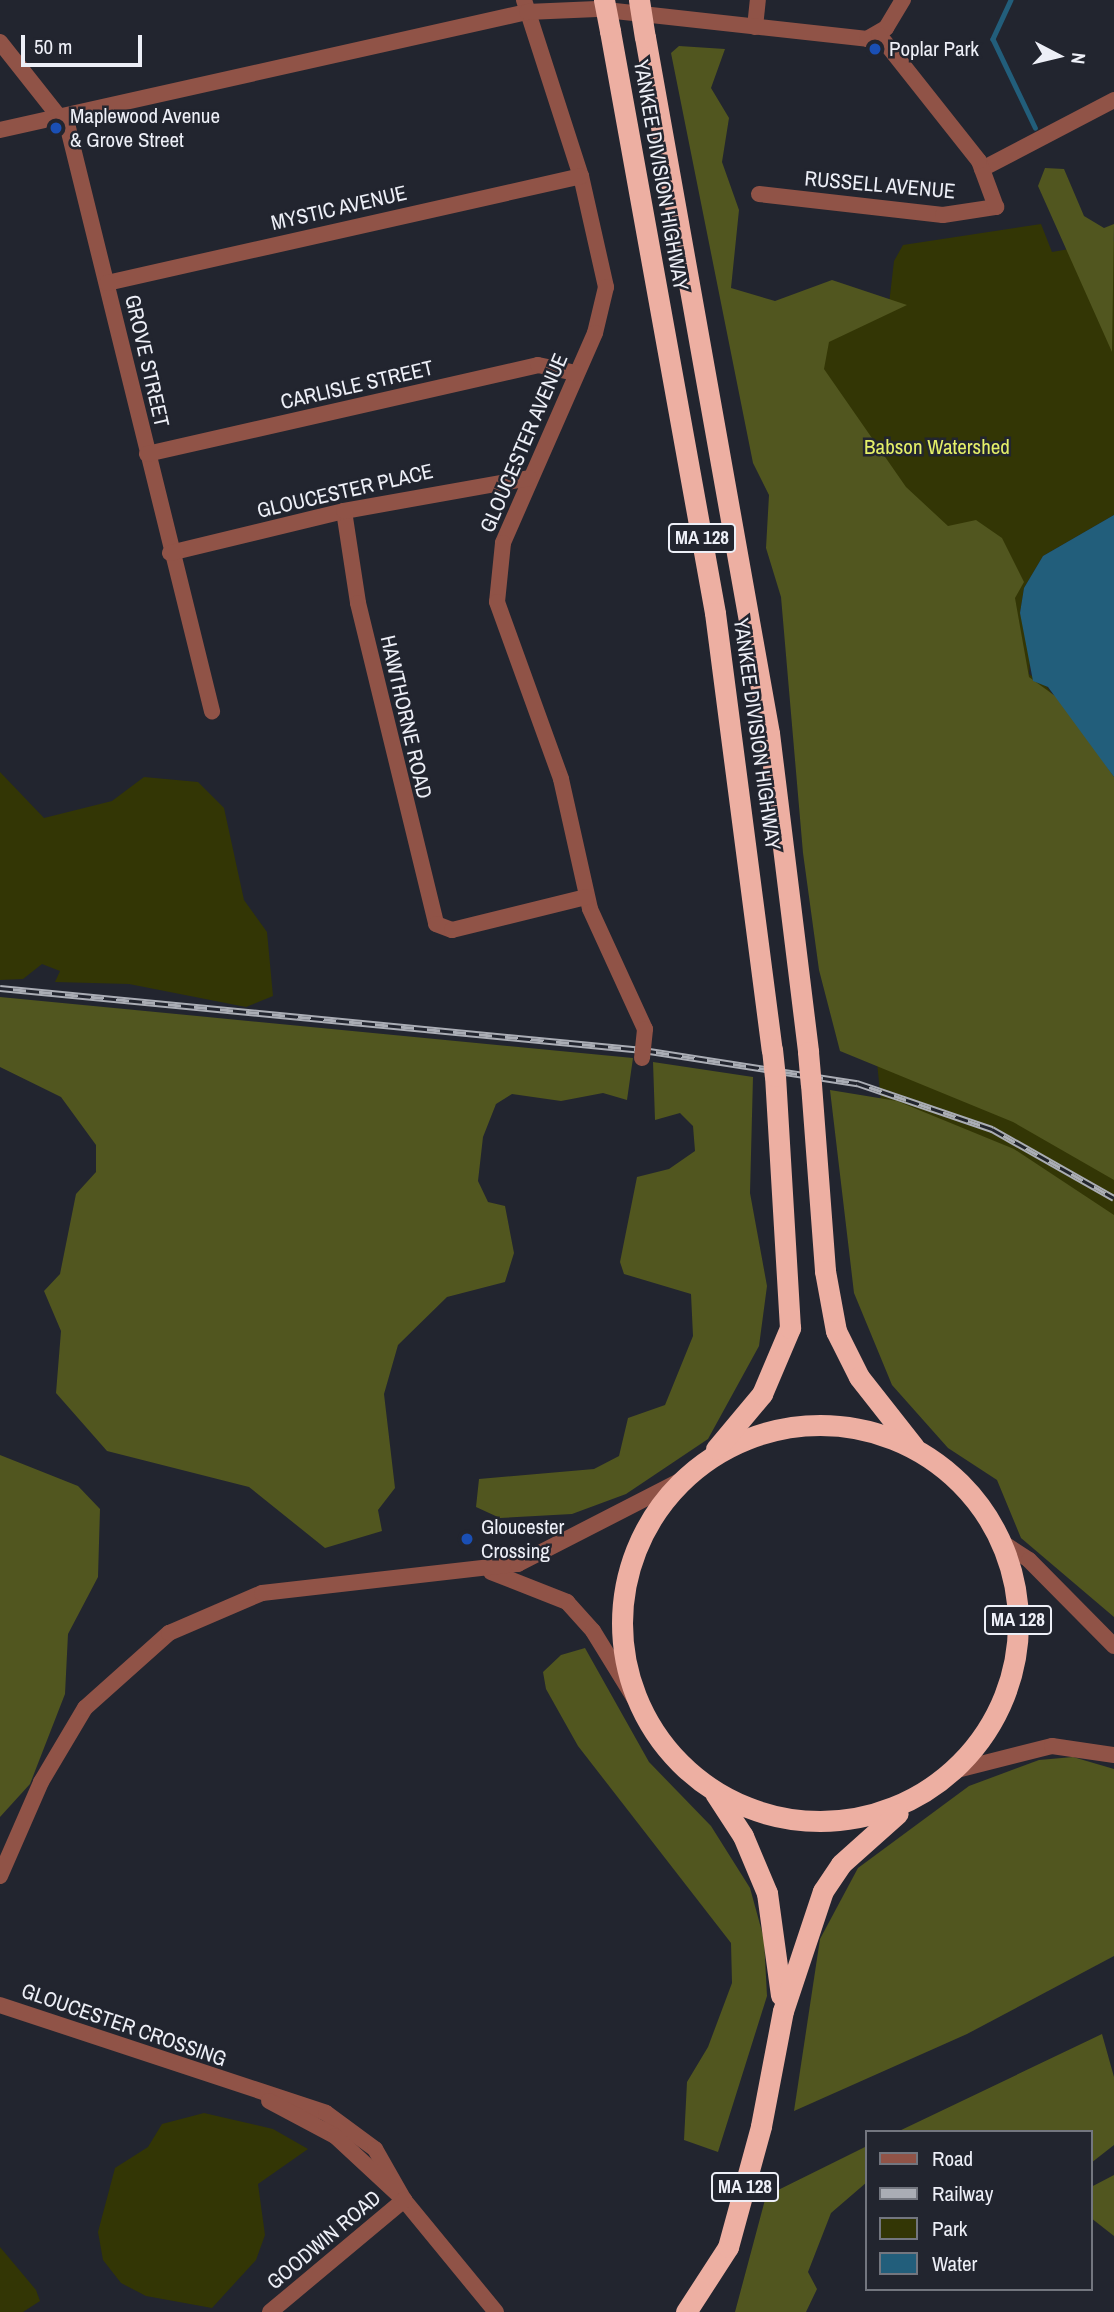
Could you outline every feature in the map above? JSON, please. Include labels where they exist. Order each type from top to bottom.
[{"type":"highway","name":"YANKEE DIVISION HIGHWAY","points":[[604,0],[715,613],[775,1076],[790,1328],[762,1394],[708,1458]]},
{"type":"highway","name":"YANKEE DIVISION HIGHWAY","points":[[639,0],[767,720],[808,1052],[825,1271],[836,1331],[859,1377],[915,1449]]},
{"type":"highway","points":[[708,1458],[771,1431],[810,1425],[857,1428],[915,1449]]},
{"type":"highway","name":"MA 128","points":[[706,2312],[728,2247],[761,2126],[783,2011],[823,1891],[870,1834],[953,1771],[996,1716],[1016,1656],[1016,1596],[1003,1543],[957,1480],[915,1449]]},
{"type":"highway","name":"MA 128","points":[[708,1458],[685,1478],[655,1513],[627,1578],[623,1646],[641,1709],[680,1764],[714,1791],[743,1836],[767,1893],[783,2011]]},
{"type":"highway","points":[[714,1791],[768,1815],[832,1822],[877,1814],[921,1794]]},
{"type":"highway","points":[[687,2312],[728,2247]]},
{"type":"street","points":[[755,27],[758,0]]},
{"type":"street","points":[[0,130],[525,6],[579,8],[860,39],[879,35],[903,0]]},
{"type":"street","name":"GLOUCESTER AVENUE","points":[[525,6],[581,176],[606,288],[599,322],[503,543],[497,602],[561,779],[586,897],[645,1029],[642,1058]]},
{"type":"street","points":[[879,35],[982,169],[1114,100]]},
{"type":"street","name":"GROVE STREET","points":[[0,42],[62,116],[107,283],[170,553],[212,711]]},
{"type":"street","name":"RUSSELL AVENUE","points":[[759,194],[943,215],[996,207],[982,169]]},
{"type":"street","name":"MYSTIC AVENUE","points":[[107,283],[581,176]]},
{"type":"street","name":"CARLISLE STREET","points":[[147,454],[538,365],[576,373]]},
{"type":"street","name":"GLOUCESTER PLACE","points":[[170,553],[344,511],[529,478]]},
{"type":"street","name":"HAWTHORNE ROAD","points":[[344,511],[364,629],[429,907],[442,928],[586,897]]},
{"type":"street","points":[[0,1876],[41,1783],[85,1708],[169,1633],[262,1593],[482,1569],[545,1553],[685,1478]]},
{"type":"street","points":[[1003,1543],[1029,1560],[1114,1646]]},
{"type":"street","points":[[482,1569],[534,1584],[566,1602],[593,1631],[641,1709]]},
{"type":"street","points":[[953,1771],[1052,1746],[1114,1755]]},
{"type":"street","name":"GLOUCESTER CROSSING","points":[[0,2005],[235,2085],[287,2098],[351,2129],[391,2169],[404,2200],[496,2312]]},
{"type":"street","name":"GOODWIN ROAD","points":[[270,2312],[404,2200]]},
{"type":"green space","points":[[679,46],[725,49],[711,88],[729,118],[722,162],[739,210],[731,288],[775,301],[832,280],[907,305],[829,342],[824,369],[906,487],[948,526],[976,520],[1002,538],[1024,582],[1015,598],[1029,677],[1062,701],[1114,777],[1114,1180],[1013,1122],[840,1051],[819,970],[803,853],[781,597],[766,548],[769,495],[753,463],[671,53]]},
{"type":"green space","points":[[1045,168],[1064,169],[1084,216],[1104,228],[1114,224],[1112,352],[1038,186]]},
{"type":"green space","name":"Babson Watershed","points":[[1041,224],[1052,252],[1114,241],[1114,515],[1043,556],[1024,588],[1020,613],[1031,646],[1029,674],[1047,687],[1114,777],[1114,1558],[901,1299],[800,303],[889,304],[894,261],[903,245]]},
{"type":"green space","points":[[0,772],[44,818],[112,801],[144,777],[198,782],[224,808],[244,900],[267,932],[273,996],[246,1007],[129,984],[55,982],[60,971],[42,964],[23,979],[0,980]]},
{"type":"green space","points":[[0,997],[633,1058],[627,1100],[603,1093],[561,1101],[512,1094],[496,1104],[483,1137],[478,1181],[488,1202],[505,1206],[514,1253],[505,1282],[447,1297],[398,1345],[384,1394],[395,1488],[378,1510],[382,1531],[325,1548],[249,1487],[107,1451],[56,1393],[61,1331],[44,1291],[60,1274],[76,1194],[96,1172],[96,1145],[61,1097],[0,1067]]},
{"type":"green space","points":[[653,1062],[753,1077],[750,1193],[767,1286],[759,1346],[708,1439],[626,1494],[572,1514],[500,1518],[476,1507],[479,1479],[594,1469],[619,1456],[628,1418],[665,1405],[693,1336],[691,1294],[624,1274],[620,1262],[637,1177],[669,1169],[695,1151],[693,1126],[680,1113],[655,1120]]},
{"type":"green space","points":[[830,1090],[897,1101],[1014,1149],[1114,1215],[1114,1617],[1021,1538],[997,1480],[948,1448],[892,1385],[854,1293]]},
{"type":"green space","points":[[0,1455],[78,1486],[100,1509],[98,1577],[68,1634],[65,1694],[30,1784],[0,1817]]},
{"type":"green space","points":[[585,1648],[649,1762],[711,1826],[750,1888],[764,1939],[767,1996],[718,2152],[684,2140],[687,2082],[708,2047],[732,1983],[731,1943],[578,1746],[546,1689],[543,1672],[561,1655]]},
{"type":"green space","points":[[1073,1757],[1114,1769],[1114,1956],[967,2034],[794,2111],[820,1939],[858,1868],[969,1786],[1039,1760]]},
{"type":"green space","points":[[1102,2034],[1114,2077],[1114,2145],[1093,2161],[1093,2130],[901,2130]]},
{"type":"green space","points":[[204,2113],[273,2129],[308,2149],[258,2184],[265,2235],[256,2260],[212,2308],[146,2296],[121,2283],[103,2260],[98,2232],[115,2168],[148,2147],[162,2124]]},
{"type":"green space","points":[[866,2146],[866,2183],[831,2213],[808,2272],[817,2289],[806,2312],[735,2312],[766,2196]]},
{"type":"green space","points":[[1114,2175],[1114,2236],[1093,2220],[1093,2186]]},
{"type":"green space","points":[[0,2247],[36,2290],[40,2301],[23,2312],[0,2312]]},
{"type":"water","points":[[1114,515],[1114,777],[1048,687],[1033,681],[1020,613],[1024,588],[1043,556]]},
{"type":"waterway","points":[[1011,0],[993,39],[1035,127]]},
{"type":"railway","points":[[0,988],[643,1050],[857,1083],[992,1129],[1114,1198]]},
{"type":"place","name":"Poplar Park","points":[[875,49]]},
{"type":"place","name":"Maplewood Avenue & Grove Street","points":[[56,128]]},
{"type":"place","name":"Gloucester Crossing","points":[[467,1539]]}]
